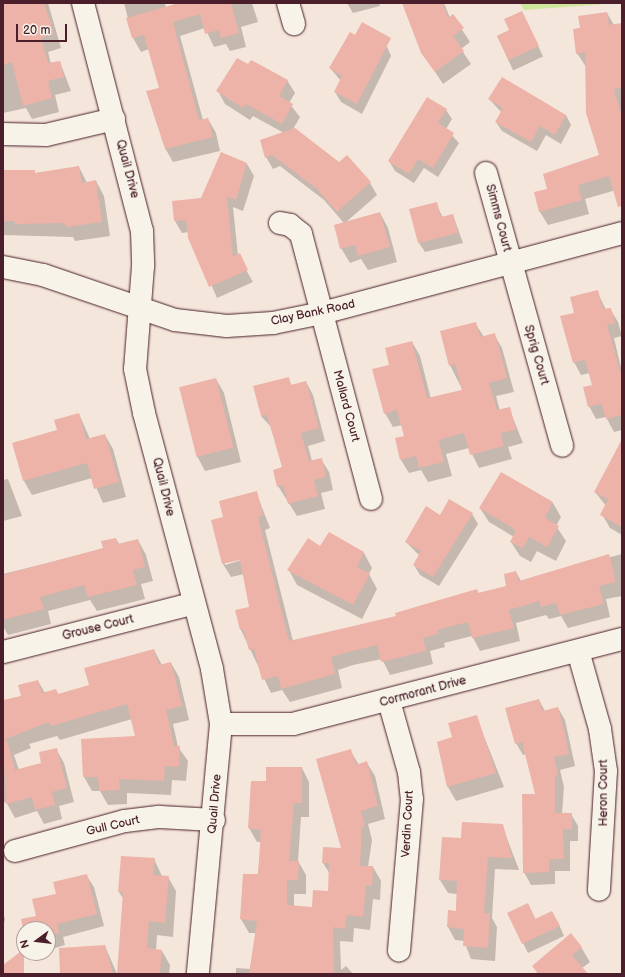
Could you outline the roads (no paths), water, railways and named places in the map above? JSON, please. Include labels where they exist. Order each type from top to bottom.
[{"type":"street","name":"Quail Drive","points":[[83,3],[142,231],[143,266],[135,369],[192,604],[212,669],[221,724],[214,820],[198,974]]},
{"type":"street","points":[[288,3],[294,24]]},
{"type":"street","points":[[3,134],[46,135],[114,120]]},
{"type":"street","name":"Simms Court","points":[[486,173],[510,263]]},
{"type":"street","name":"Mallard Court","points":[[280,223],[290,225],[301,234],[371,499]]},
{"type":"street","name":"Clay Bank Road","points":[[3,266],[43,275],[175,320],[227,326],[273,323],[322,313],[622,233]]},
{"type":"street","name":"Sprig Court","points":[[510,263],[562,446]]},
{"type":"street","name":"Grouse Court","points":[[3,652],[192,604]]},
{"type":"street","name":"Cormorant Drive","points":[[221,724],[293,724],[388,701],[622,639]]},
{"type":"street","name":"Heron Court","points":[[578,651],[600,729],[606,771],[599,890]]},
{"type":"street","name":"Verdin Court","points":[[388,701],[409,772],[412,799],[399,950]]},
{"type":"street","name":"Gull Court","points":[[14,851],[125,821],[160,817],[214,820]]}]
